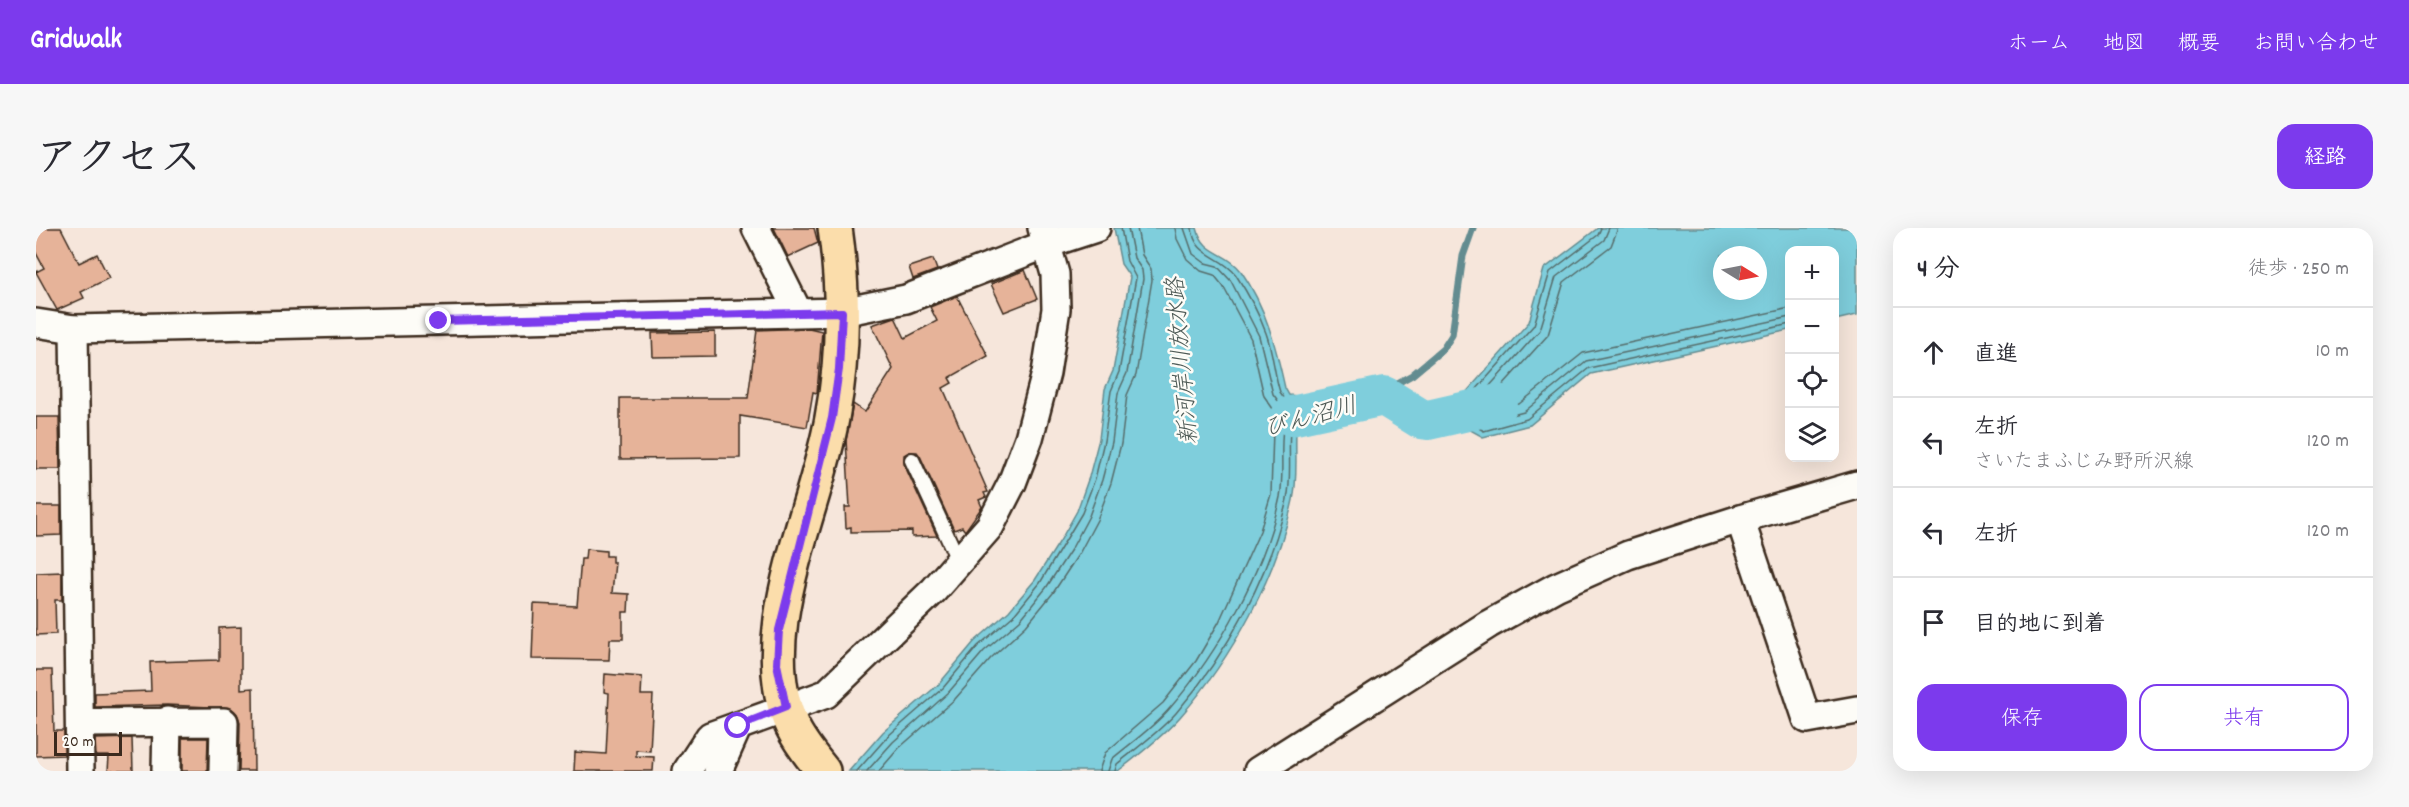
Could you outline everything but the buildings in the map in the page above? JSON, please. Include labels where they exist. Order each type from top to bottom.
[{"type":"main road","points":[[823,771],[802,745],[786,707],[777,664],[779,630],[832,418],[839,369],[842,312],[835,228]]},
{"type":"street","points":[[756,228],[798,312]]},
{"type":"street","points":[[36,323],[74,328],[842,312],[906,299],[1045,236],[1085,231]]},
{"type":"street","points":[[687,771],[710,736],[826,694],[934,590],[990,526],[1012,483],[1029,438],[1046,373],[1056,309],[1055,274],[1045,236]]},
{"type":"street","points":[[74,328],[80,771]]},
{"type":"street","points":[[1258,771],[1489,624],[1556,587],[1628,555],[1857,485]]},
{"type":"street","points":[[1740,519],[1808,719],[1857,710]]},
{"type":"street","points":[[166,771],[167,721]]},
{"type":"street","points":[[80,723],[224,722],[223,771]]},
{"type":"street","points":[[718,771],[738,726]]},
{"type":"lane","points":[[912,460],[959,562]]},
{"type":"water","name":"新河岸川放水路","points":[[1114,228],[1197,228],[1205,244],[1235,264],[1250,285],[1264,313],[1289,395],[1305,397],[1307,402],[1344,398],[1347,408],[1310,416],[1311,423],[1296,431],[1296,474],[1293,500],[1275,558],[1250,615],[1217,669],[1180,717],[1166,732],[1118,771],[849,771],[883,732],[939,684],[974,642],[1009,611],[1035,580],[1077,511],[1099,439],[1105,389],[1113,371],[1130,277],[1121,264]]},
{"type":"water","points":[[1598,228],[1857,228],[1857,315],[1839,319],[1839,246],[1785,246],[1785,331],[1591,374],[1530,425],[1483,437],[1445,416],[1529,322],[1544,269]]},
{"type":"waterway","points":[[1384,396],[1383,391],[1412,375],[1443,349],[1452,335],[1463,256],[1473,228]]},
{"type":"waterway","name":"びん沼川","points":[[1291,416],[1384,396],[1421,419],[1428,420],[1498,404]]},
{"type":"route","points":[[439,321],[842,312],[839,369],[832,418],[821,468],[782,609],[779,630],[777,664],[786,707],[738,726]]}]
